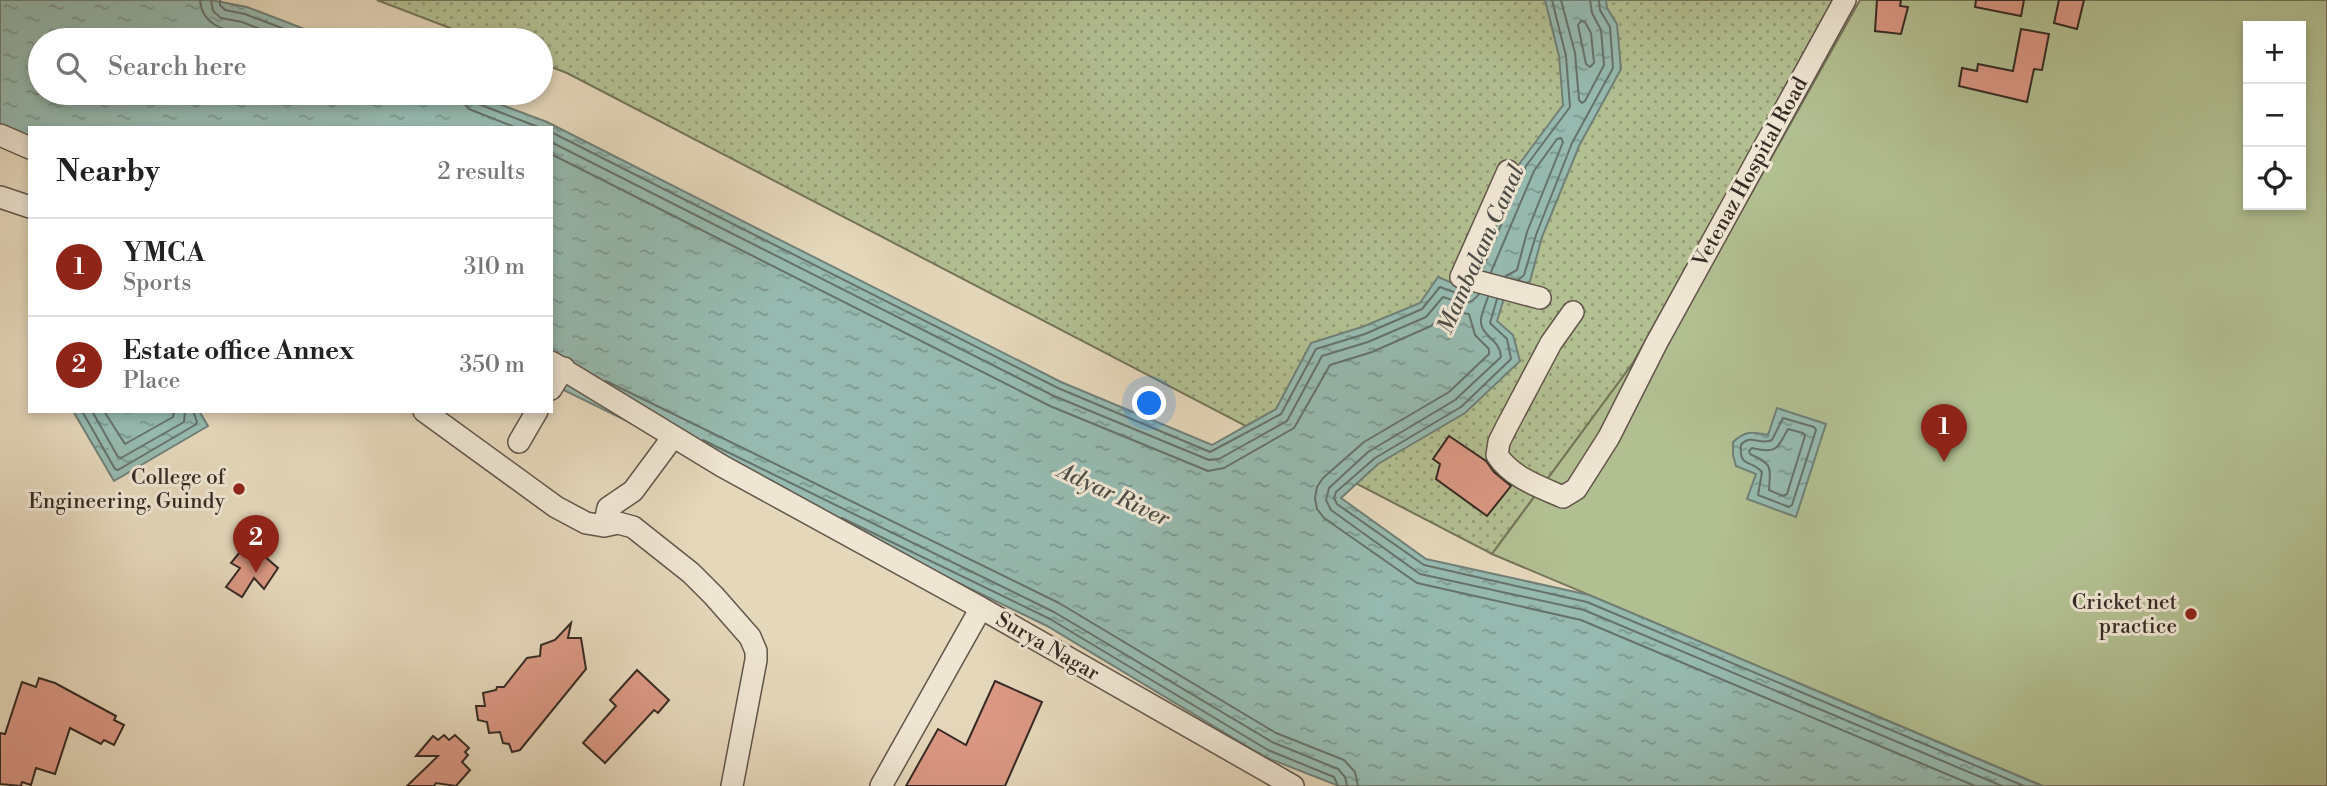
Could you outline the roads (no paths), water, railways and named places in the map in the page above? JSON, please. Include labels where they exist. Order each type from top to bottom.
[{"type":"street","name":"Vetenaz Hospital Road","points":[[1573,312],[1551,343],[1518,404],[1499,442],[1497,455],[1523,479],[1563,497],[1576,489],[1609,438],[1656,344],[1844,0]]},
{"type":"street","points":[[0,135],[28,147]]},
{"type":"street","points":[[1508,171],[1461,276],[1540,299]]},
{"type":"street","points":[[0,197],[28,206]]},
{"type":"street","points":[[557,365],[673,438],[981,608]]},
{"type":"street","points":[[427,413],[556,507],[586,523],[604,526],[618,523],[633,527],[691,573],[750,637],[756,651],[756,660],[732,786]]},
{"type":"street","points":[[519,442],[536,413]]},
{"type":"street","points":[[604,526],[608,508],[633,491],[673,438]]},
{"type":"street","name":"Surya Nagar","points":[[883,785],[981,608],[1293,786]]},
{"type":"water","name":"Adyar River","points":[[0,0],[211,0],[247,7],[302,28],[28,28],[28,105],[502,105],[547,122],[1061,382],[1212,445],[1276,409],[1311,343],[1362,327],[1420,303],[1438,277],[1464,288],[1478,264],[1520,163],[1563,105],[1559,56],[1545,0],[1606,0],[1607,8],[1617,24],[1621,69],[1579,146],[1542,237],[1530,281],[1505,295],[1497,321],[1513,335],[1520,361],[1465,413],[1378,464],[1341,498],[1426,559],[1589,595],[2042,786],[1339,786],[1265,757],[1047,626],[553,385],[553,126],[28,126],[28,141],[0,129]]},
{"type":"water","points":[[1777,408],[1826,424],[1796,517],[1747,499],[1756,474],[1736,466],[1733,455],[1733,442],[1742,435],[1768,435]]},
{"type":"water","points":[[74,413],[200,413],[208,426],[114,481]]},
{"type":"place","name":"YMCA","points":[[1944,462]]},
{"type":"place","name":"College of Engineering, Guindy","points":[[239,489]]},
{"type":"place","name":"Estate office Annex","points":[[256,573]]},
{"type":"place","name":"Cricket net practice","points":[[2191,614]]},
{"type":"water label","name":"Mambalam Canal","points":[[1480,249]]}]
